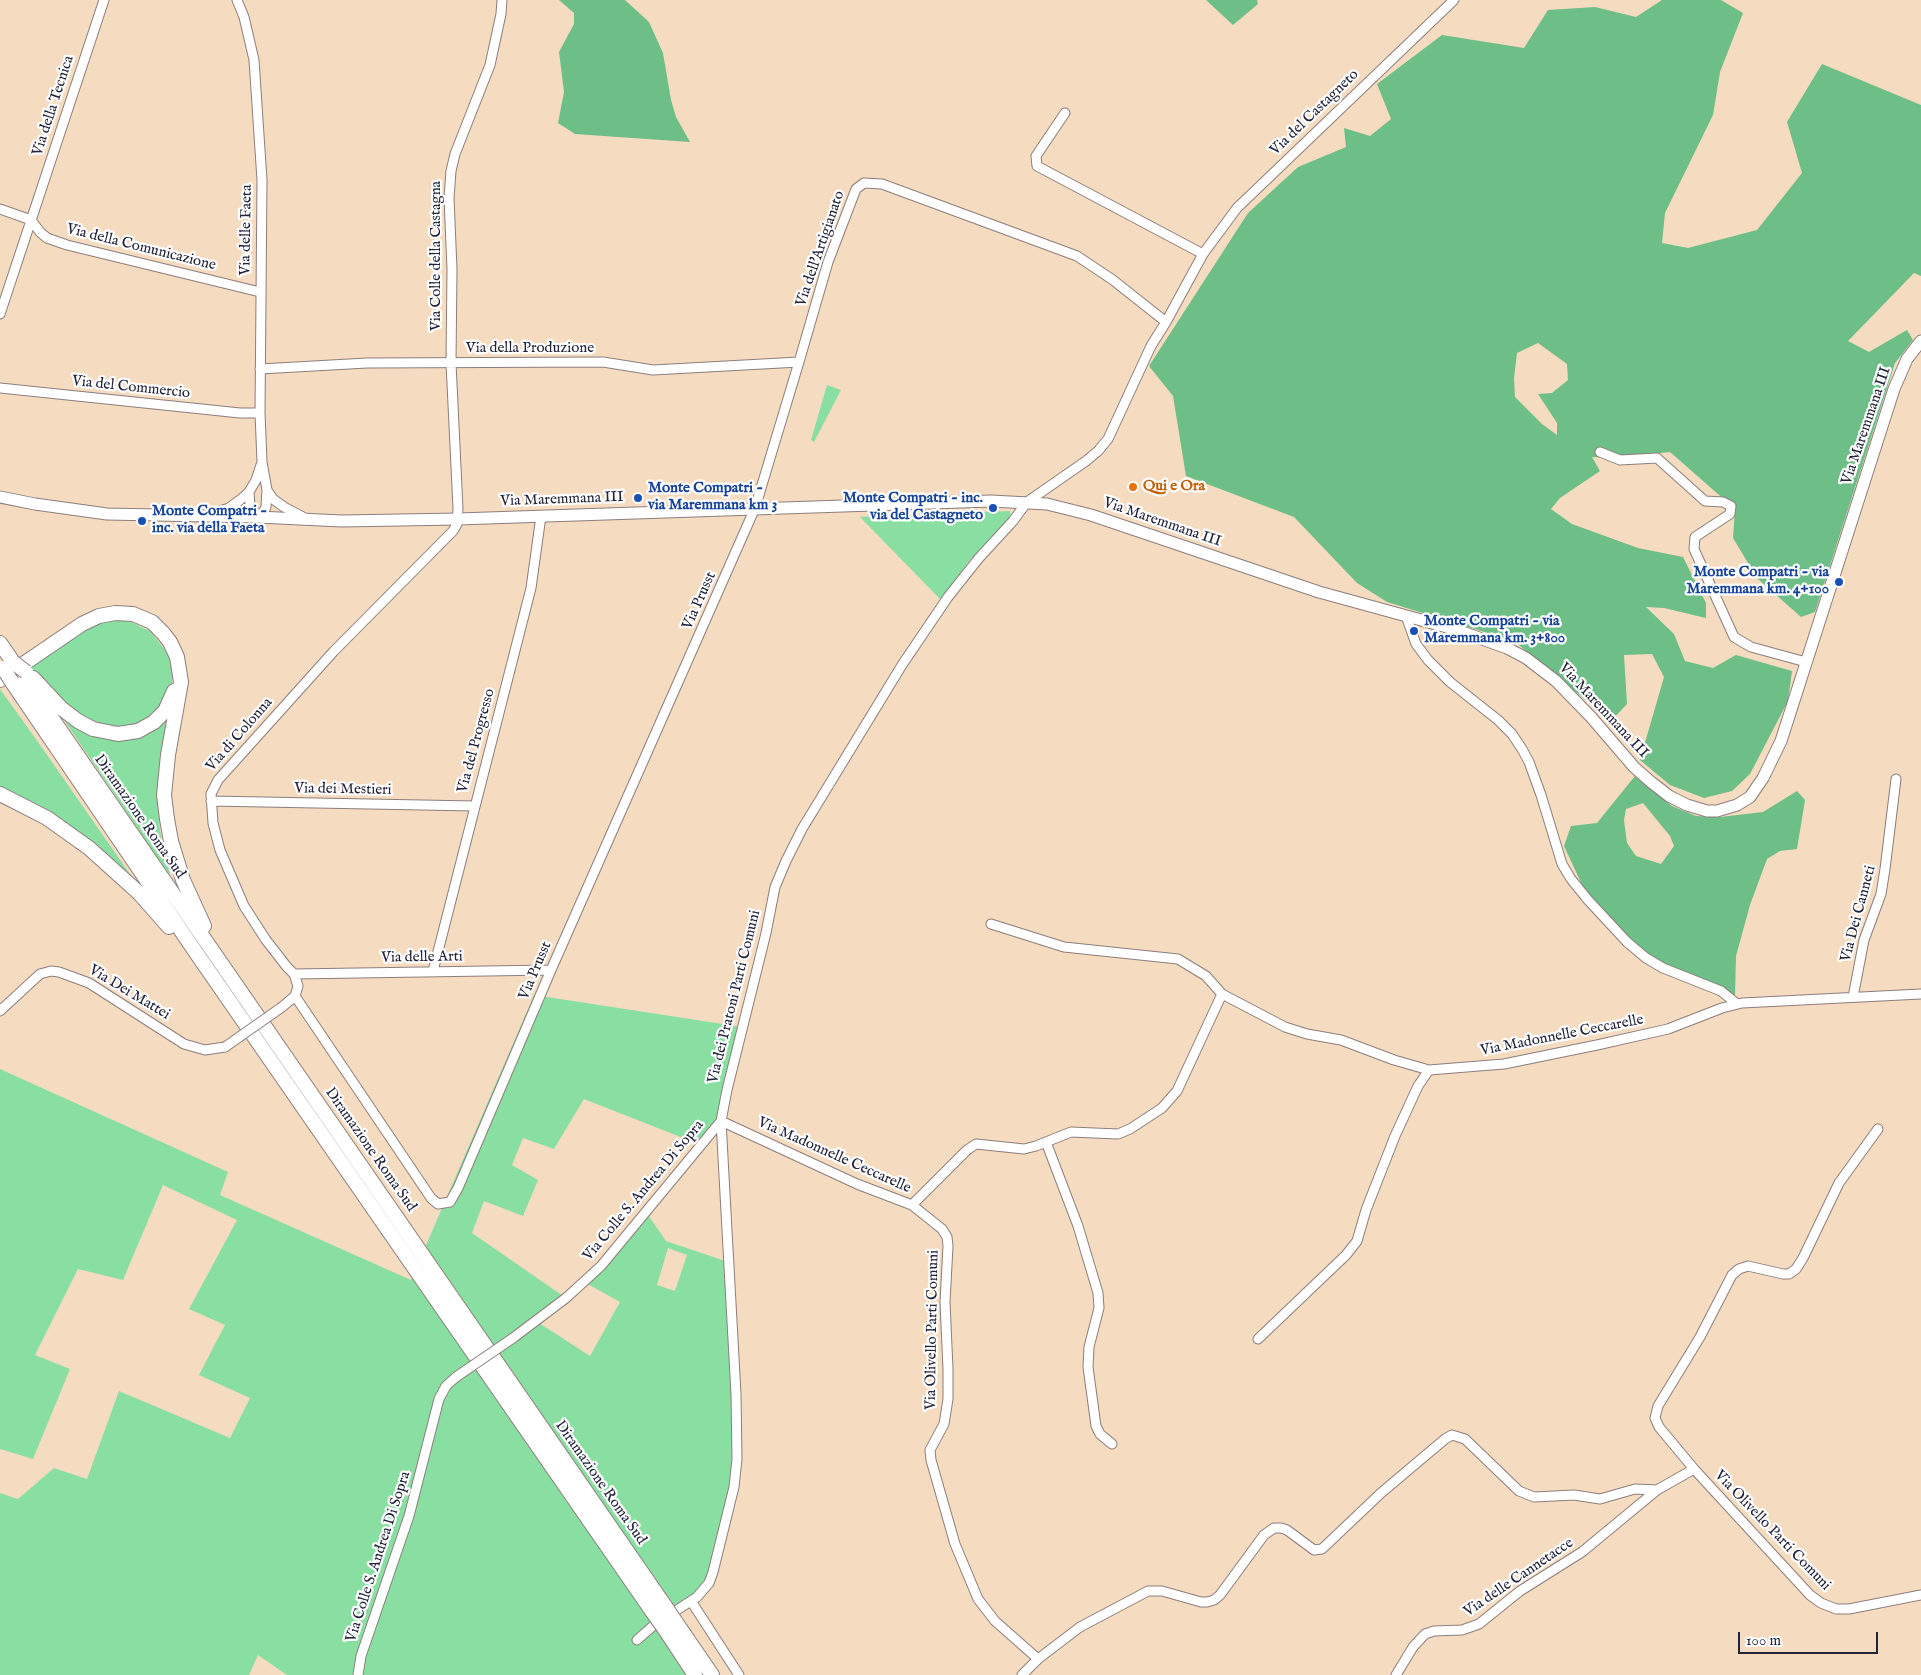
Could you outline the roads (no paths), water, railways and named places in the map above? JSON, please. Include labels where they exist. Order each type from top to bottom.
[{"type":"highway","points":[[180,671],[171,700],[162,715],[150,725],[138,731],[118,734],[94,729],[70,715],[52,700],[11,672],[82,624],[99,616],[114,613],[133,614],[155,624],[170,642],[177,657],[180,671],[180,688],[168,755],[164,795],[166,819],[183,880],[214,952]]},
{"type":"highway","name":"Diramazione Roma Sud","points":[[0,643],[11,672],[197,954],[659,1610],[712,1675]]},
{"type":"highway","name":"Diramazione Roma Sud","points":[[11,672],[214,952],[659,1610]]},
{"type":"highway","points":[[0,794],[46,818],[90,848],[139,893],[182,942],[197,954]]},
{"type":"highway","name":"Diramazione Roma Sud","points":[[669,1624],[696,1675]]},
{"type":"main road","name":"Via Maremmana III","points":[[0,497],[107,514],[361,521],[991,501],[1027,502],[1084,512],[1319,592],[1480,638],[1526,658],[1550,675],[1568,692],[1629,761],[1651,782],[1680,802],[1707,810],[1722,810],[1741,803],[1750,797],[1760,784],[1781,741],[1894,389],[1907,359],[1921,341]]},
{"type":"street","name":"Via della Tecnica","points":[[31,220],[104,0]]},
{"type":"street","name":"Via delle Faeta","points":[[237,0],[244,17],[254,60],[258,105],[262,180],[260,413],[262,462],[267,490]]},
{"type":"street","name":"Via Colle della Castagna","points":[[458,519],[451,363],[452,270],[449,198],[451,171],[455,154],[482,90],[490,65],[501,14],[502,0]]},
{"type":"street","name":"Via del Castagneto","points":[[1027,502],[1086,461],[1108,439],[1151,346],[1203,254],[1237,208],[1454,0]]},
{"type":"street","points":[[1065,113],[1036,156],[1037,166],[1126,211],[1203,254]]},
{"type":"street","name":"Via dell'Artigianato","points":[[755,508],[828,262],[856,189],[864,183],[882,184],[1077,256],[1100,270],[1166,322]]},
{"type":"street","points":[[0,209],[31,220],[0,314]]},
{"type":"street","name":"Via della Comunicazione","points":[[31,220],[47,238],[66,245],[260,292]]},
{"type":"street","name":"Via della Produzione","points":[[260,369],[367,363],[604,362],[653,370],[799,362]]},
{"type":"street","name":"Via del Commercio","points":[[0,388],[240,413],[260,413]]},
{"type":"street","points":[[1600,452],[1620,460],[1657,458],[1705,501],[1724,502],[1731,506],[1730,514],[1695,537],[1694,549],[1734,637],[1751,647],[1806,662]]},
{"type":"street","points":[[205,516],[229,508],[249,492],[256,480],[262,462]]},
{"type":"street","points":[[249,492],[250,505],[258,517],[266,507],[267,490]]},
{"type":"street","points":[[267,490],[273,499],[284,507],[310,520]]},
{"type":"street","name":"Via dei Pratoni Parti Comuni","points":[[637,1640],[654,1625],[691,1601],[705,1589],[713,1572],[734,1487],[737,1459],[735,1382],[721,1121],[766,933],[775,887],[807,820],[918,640],[979,558],[1013,521],[1027,502]]},
{"type":"street","name":"Via Prusst","points":[[295,996],[431,1198],[435,1203],[444,1204],[452,1200],[551,970],[755,508]]},
{"type":"street","name":"Via del Progresso","points":[[433,971],[531,588],[541,516]]},
{"type":"street","name":"Via di Colonna","points":[[294,974],[266,940],[244,906],[220,850],[213,823],[211,794],[218,780],[334,651],[453,531],[458,519]]},
{"type":"street","points":[[1406,616],[1415,640],[1428,660],[1450,682],[1498,720],[1512,734],[1522,749],[1542,795],[1562,864],[1584,896],[1646,958],[1663,968],[1721,991],[1737,1004]]},
{"type":"street","name":"Via Dei Canneti","points":[[1853,997],[1864,940],[1881,894],[1896,779]]},
{"type":"street","name":"Via dei Mestieri","points":[[211,801],[474,806]]},
{"type":"street","name":"Via Madonnelle Ceccarelle","points":[[991,924],[1064,947],[1178,959],[1206,976],[1222,994],[1291,1030],[1341,1040],[1394,1060],[1429,1070],[1509,1063],[1597,1045],[1668,1029],[1737,1004],[1921,994]]},
{"type":"street","name":"Via delle Arti","points":[[294,974],[551,970]]},
{"type":"street","name":"Via Dei Mattei","points":[[0,1011],[40,974],[50,971],[59,972],[89,983],[184,1044],[205,1050],[225,1047],[295,996]]},
{"type":"street","points":[[294,974],[298,986],[295,996]]},
{"type":"street","name":"Via Madonnelle Ceccarelle","points":[[721,1121],[865,1187],[912,1205],[972,1146],[986,1144],[1024,1150],[1071,1132],[1106,1135],[1122,1133],[1165,1106],[1177,1091],[1222,994]]},
{"type":"street","points":[[1258,1339],[1346,1255],[1357,1241],[1366,1210],[1395,1136],[1420,1082],[1429,1070]]},
{"type":"street","name":"Via Colle S. Andrea Di Sopra","points":[[358,1675],[361,1656],[409,1516],[440,1399],[446,1386],[456,1377],[514,1338],[566,1298],[601,1266],[721,1121]]},
{"type":"street","name":"Via Olivello Parti Comuni","points":[[1878,1128],[1839,1183],[1804,1258],[1796,1270],[1789,1274],[1783,1274],[1748,1266],[1739,1269],[1732,1275],[1700,1337],[1658,1406],[1655,1418],[1659,1427],[1694,1469],[1816,1600],[1836,1609],[1849,1610],[1921,1595]]},
{"type":"street","points":[[1046,1142],[1078,1226],[1098,1293],[1099,1308],[1090,1342],[1088,1367],[1096,1426],[1100,1434],[1112,1444]]},
{"type":"street","name":"Via Olivello Parti Comuni","points":[[912,1205],[942,1230],[947,1237],[948,1246],[944,1302],[948,1399],[944,1424],[931,1446],[931,1460],[956,1544],[978,1599],[992,1617],[1038,1659],[1073,1631],[1148,1591],[1162,1591],[1200,1602],[1214,1600],[1220,1595],[1264,1534],[1274,1528],[1281,1528],[1291,1532],[1314,1550],[1322,1549],[1380,1493],[1452,1435],[1465,1439],[1519,1491],[1531,1497],[1574,1494],[1600,1499],[1635,1489],[1657,1490],[1694,1469]]},
{"type":"street","name":"Via delle Cannetacce","points":[[1396,1675],[1413,1647],[1425,1634],[1434,1631],[1462,1630],[1478,1624],[1520,1591],[1588,1548],[1657,1490]]},
{"type":"street","points":[[691,1601],[739,1675]]},
{"type":"street","points":[[1022,1675],[1038,1659]]},
{"type":"place","name":"Qui e Ora","points":[[1133,487]]},
{"type":"place","name":"Monte Compatri - via Maremmana km 3","points":[[638,498]]},
{"type":"place","name":"Monte Compatri - inc. via del Castagneto","points":[[993,508]]},
{"type":"place","name":"Monte Compatri - inc. via della Faeta","points":[[142,521]]},
{"type":"place","name":"Monte Compatri - via Maremmana km. 4+100","points":[[1839,582]]},
{"type":"place","name":"Monte Compatri - via Maremmana km. 3+800","points":[[1414,631]]}]
